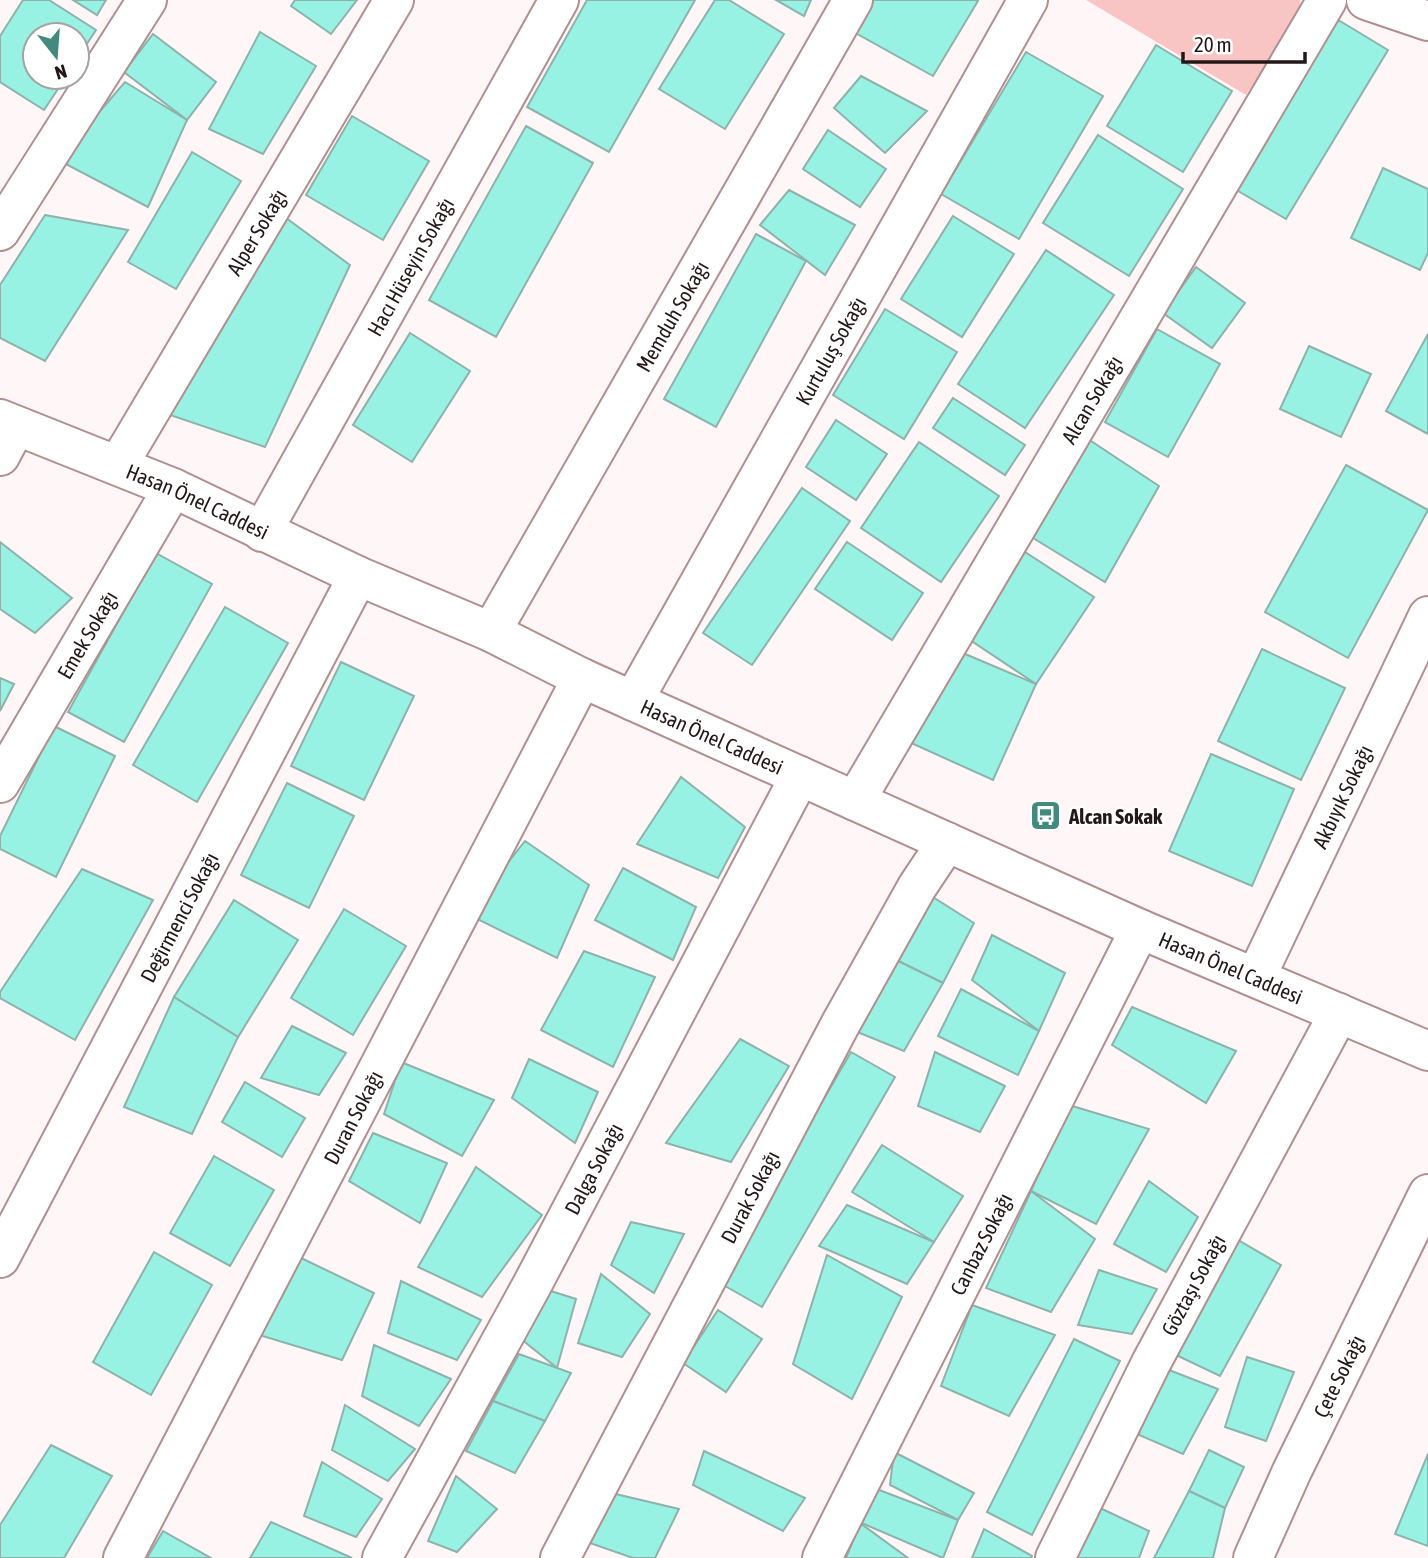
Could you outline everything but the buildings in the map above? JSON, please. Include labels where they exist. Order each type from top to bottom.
[{"type":"street","points":[[0,231],[147,0]]},
{"type":"street","name":"Alper Sokağı","points":[[118,465],[394,0]]},
{"type":"street","name":"Hacı Hüseyin Sokağı","points":[[262,532],[559,0]]},
{"type":"street","name":"Memduh Sokağı","points":[[491,632],[853,0]]},
{"type":"street","name":"Kurtuluş Sokağı","points":[[634,701],[1028,0]]},
{"type":"street","name":"Alcan Sokağı","points":[[855,801],[1327,0]]},
{"type":"street","points":[[1366,0],[1428,22]]},
{"type":"street","name":"Hasan Önel Caddesi","points":[[5,434],[118,465],[173,488],[358,576],[491,632],[582,678],[1140,929],[1428,1051]]},
{"type":"street","name":"Emek Sokağı","points":[[0,783],[173,488]]},
{"type":"street","name":"Değirmenci Sokağı","points":[[0,1258],[358,576]]},
{"type":"street","name":"Akbıyık Sokağı","points":[[1256,977],[1428,616]]},
{"type":"street","name":"Duran Sokağı","points":[[123,1558],[582,678]]},
{"type":"street","name":"Dalga Sokağı","points":[[382,1558],[532,1285],[800,776]]},
{"type":"street","name":"Durak Sokağı","points":[[560,1558],[840,1025],[917,887],[947,842]]},
{"type":"street","name":"Canbaz Sokağı","points":[[822,1558],[1140,929]]},
{"type":"street","name":"Göztaşı Sokağı","points":[[1055,1558],[1151,1363],[1339,1013]]},
{"type":"street","name":"Çete Sokağı","points":[[1253,1558],[1292,1471],[1428,1194]]},
{"type":"shaded area","points":[[1086,0],[1300,0],[1301,11],[1246,95]]},
{"type":"place","name":"Alcan Sokak","points":[[1046,816]]}]
